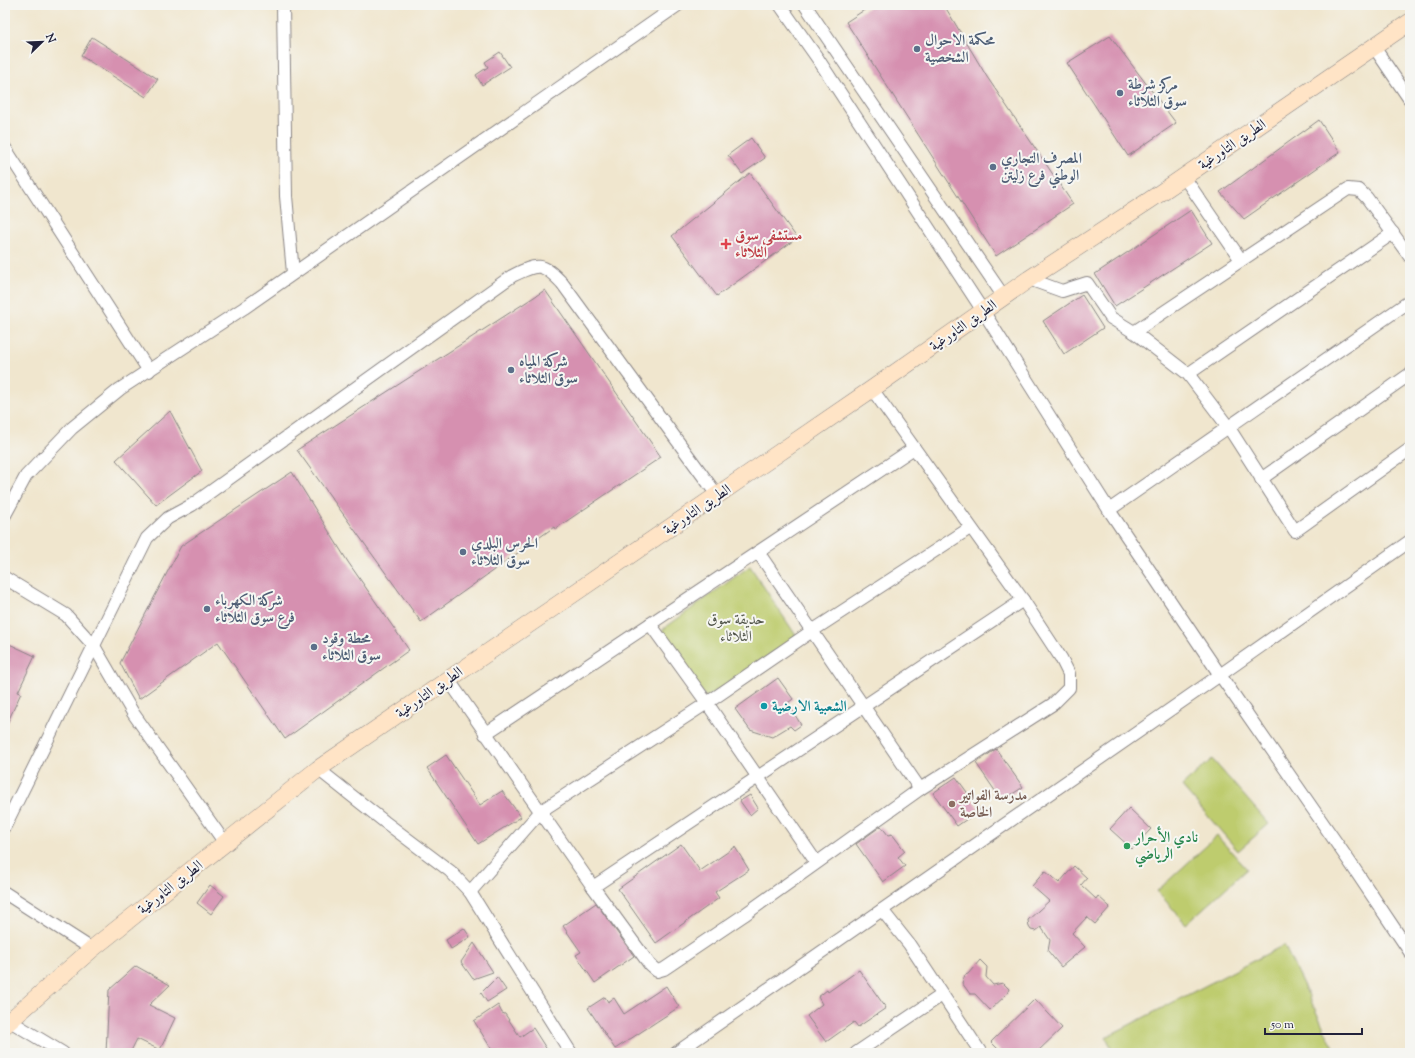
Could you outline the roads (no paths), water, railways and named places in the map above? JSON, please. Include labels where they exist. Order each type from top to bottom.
[{"type":"street","points":[[283,5],[286,196],[293,273]]},
{"type":"street","points":[[5,515],[26,476],[72,428],[120,389],[244,308],[678,5]]},
{"type":"street","points":[[780,5],[818,59],[983,311],[1109,510],[1410,952]]},
{"type":"street","points":[[805,5],[1004,297]]},
{"type":"street","name":"الطريق التاورغية","points":[[8,1023],[92,949],[318,769],[872,389],[1029,279],[1184,177],[1410,22]]},
{"type":"street","points":[[1374,47],[1410,100]]},
{"type":"street","points":[[5,148],[149,371]]},
{"type":"street","points":[[1184,177],[1241,260]]},
{"type":"street","points":[[1134,332],[1348,189],[1359,190],[1367,198],[1410,257]]},
{"type":"street","points":[[1188,374],[1393,233]]},
{"type":"street","points":[[5,826],[147,538],[168,518],[198,501],[512,276],[528,268],[539,266],[550,270],[562,283],[717,495]]},
{"type":"street","points":[[1029,279],[1062,291],[1086,283],[1111,318],[1134,332],[1188,374],[1229,428],[1295,531],[1410,449]]},
{"type":"street","points":[[1109,510],[1410,301]]},
{"type":"street","points":[[1261,479],[1410,374]]},
{"type":"street","points":[[448,679],[593,887],[650,965],[657,971],[664,969],[744,915],[816,862],[865,830],[920,789],[1053,704],[1069,688],[1069,674],[1062,658],[1023,600],[872,389]]},
{"type":"street","points":[[485,734],[914,448]]},
{"type":"street","points":[[470,892],[541,812],[708,703],[812,630],[970,528]]},
{"type":"street","points":[[676,1053],[1220,675],[1410,541]]},
{"type":"street","points":[[758,552],[920,789]]},
{"type":"street","points":[[5,578],[66,614],[94,646],[133,713],[225,843]]},
{"type":"street","points":[[593,887],[1023,600]]},
{"type":"street","points":[[650,624],[708,703],[816,862]]},
{"type":"street","points":[[318,769],[450,871],[470,892],[571,1053]]},
{"type":"street","points":[[5,894],[92,949]]},
{"type":"street","points":[[882,910],[909,944],[981,1053]]},
{"type":"street","points":[[856,1053],[942,995]]},
{"type":"street","points":[[8,1023],[63,1053]]},
{"type":"place","name":"محكمة الاحوال الشخصية","points":[[917,49]]},
{"type":"place","name":"مركز شرطة سوق الثلاثاء","points":[[1120,93]]},
{"type":"place","name":"المصرف التجاري الوطني فرع زليتن","points":[[993,167]]},
{"type":"place","name":"مستشفى سوق الثلاثاء","points":[[726,244]]},
{"type":"place","name":"شركة المياه سوق الثلاثاء","points":[[511,370]]},
{"type":"place","name":"الحرس البلدي سوق الثلاثاء","points":[[463,552]]},
{"type":"place","name":"شركة الكهرباء فرع سوق الثلاثاء","points":[[207,609]]},
{"type":"place","name":"محطة وقود سوق الثلاثاء","points":[[314,647]]},
{"type":"place","name":"الشعبية الارضية","points":[[764,706]]},
{"type":"place","name":"مدرسة الفواتير الخاصة","points":[[952,804]]},
{"type":"place","name":"نادي الأحرار الرياضي","points":[[1127,846]]},
{"type":"park label","name":"حديقة سوق الثلاثاء","points":[[736,628]]}]
